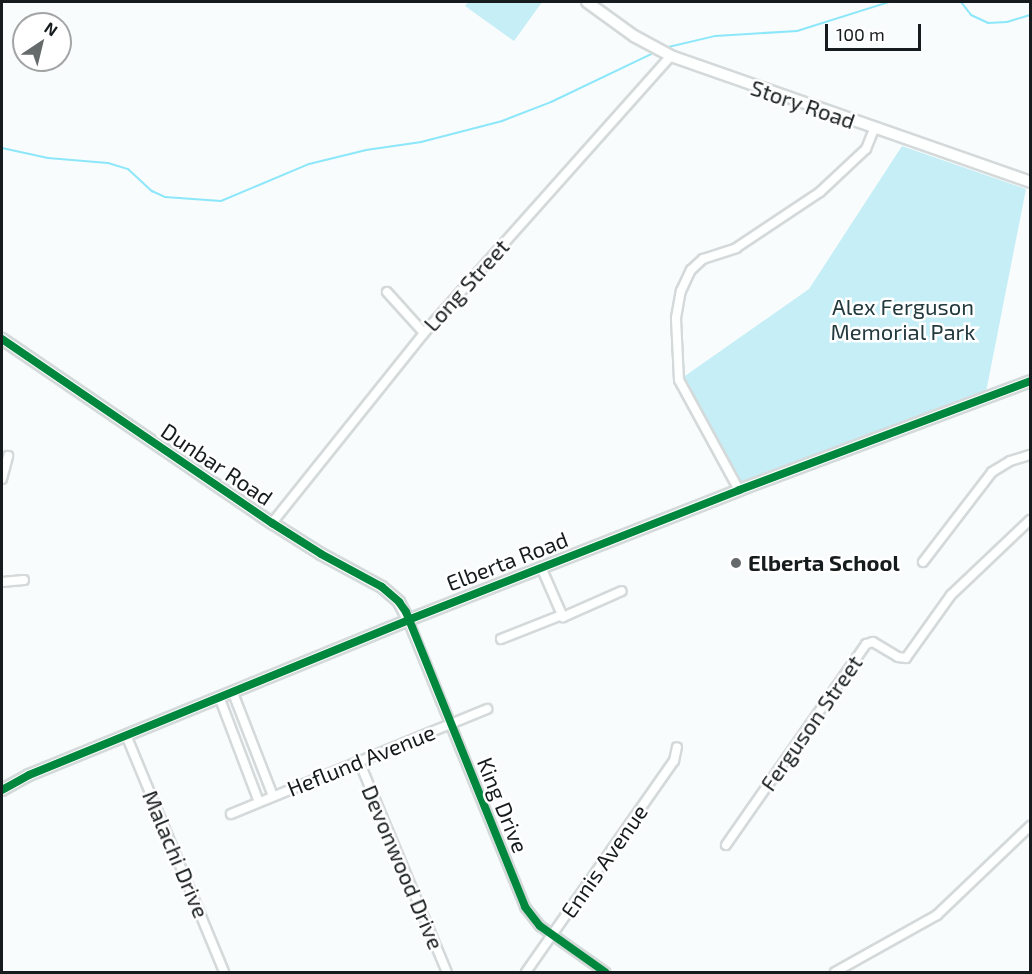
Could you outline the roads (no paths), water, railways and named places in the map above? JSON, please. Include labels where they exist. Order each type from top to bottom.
[{"type":"street","name":"Story Road","points":[[587,2],[634,36],[671,56],[1030,182]]},
{"type":"street","name":"Long Street","points":[[272,523],[424,333],[671,56]]},
{"type":"street","points":[[739,490],[679,380],[676,318],[681,291],[691,270],[703,259],[736,248],[820,192],[866,149],[874,129]]},
{"type":"street","points":[[387,292],[424,333]]},
{"type":"street","name":"Dunbar Road","points":[[2,339],[272,523],[330,559],[382,587],[399,602],[408,620]]},
{"type":"street","name":"Elberta Road","points":[[2,790],[126,735],[220,699],[541,567],[1030,381]]},
{"type":"street","points":[[923,562],[992,472],[1010,461],[1030,455]]},
{"type":"street","points":[[2,479],[8,456]]},
{"type":"street","name":"Ferguson Street","points":[[726,845],[867,644],[873,642],[898,657],[906,658],[951,595],[1030,519]]},
{"type":"street","points":[[541,567],[562,615]]},
{"type":"street","points":[[2,582],[24,580]]},
{"type":"street","points":[[501,639],[562,615],[563,617],[622,591]]},
{"type":"street","name":"King Drive","points":[[408,620],[525,907],[540,926],[605,972]]},
{"type":"street","name":"Heflund Avenue","points":[[233,693],[273,796],[487,709]]},
{"type":"street","name":"Heflund Avenue","points":[[220,699],[260,801]]},
{"type":"street","name":"Malachi Drive","points":[[126,735],[224,972]]},
{"type":"street","name":"Ennis Avenue","points":[[526,972],[674,761],[677,747]]},
{"type":"street","name":"Devonwood Drive","points":[[359,761],[447,972]]},
{"type":"street","points":[[231,814],[273,796]]},
{"type":"street","points":[[835,972],[937,915],[1030,825]]},
{"type":"waterway","points":[[664,48],[715,36],[797,31],[889,2]]},
{"type":"waterway","points":[[961,2],[971,15],[988,23],[1007,22],[1030,15]]},
{"type":"waterway","points":[[2,148],[48,158],[108,163],[128,169],[152,191],[165,197],[221,201],[309,164],[366,150],[421,142],[502,121],[551,102],[651,54]]},
{"type":"place","name":"Elberta School","points":[[736,563]]},
{"type":"park label","name":"Alex Ferguson Memorial Park","points":[[903,318]]}]
